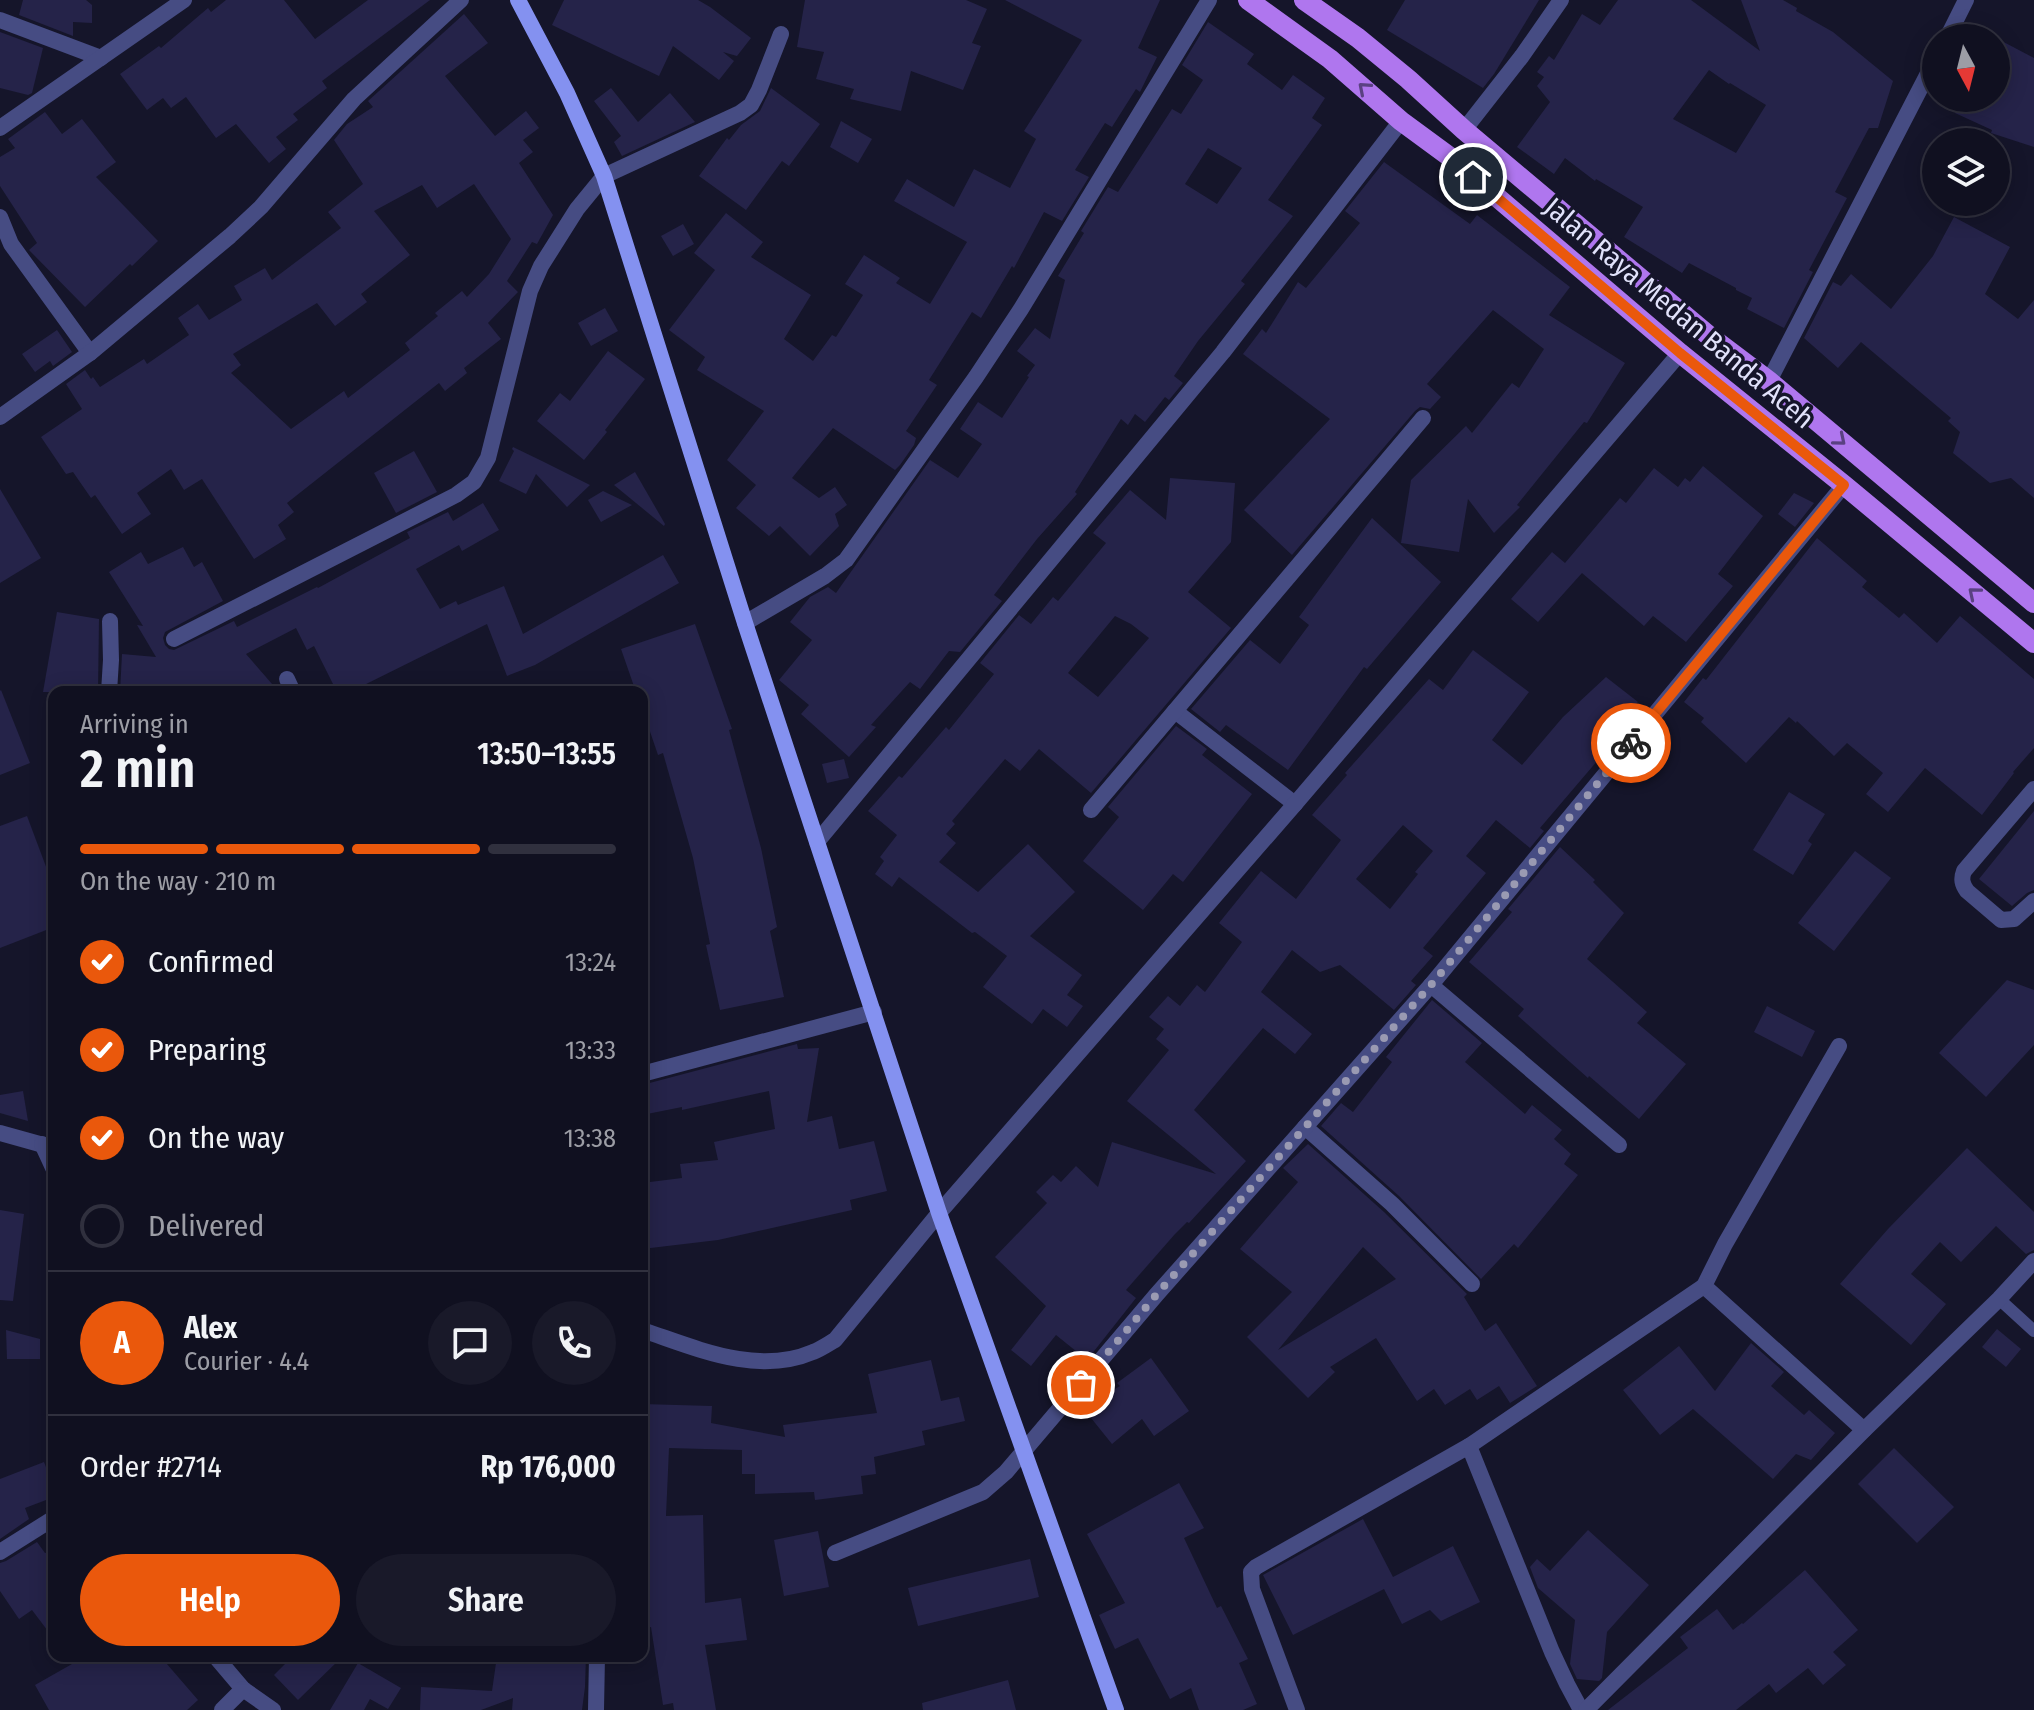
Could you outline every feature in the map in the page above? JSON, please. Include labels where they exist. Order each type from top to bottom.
[{"type":"main road","points":[[518,0],[567,93],[604,176],[745,623],[939,1213],[1116,1710]]},
{"type":"main road","name":"Jalan Raya Medan Banda Aceh","points":[[1248,0],[1330,59],[1401,121],[1450,157],[1680,353],[2034,643]]},
{"type":"main road","points":[[1304,0],[1398,70],[1464,130],[1708,335],[1769,381],[2034,603]]},
{"type":"street","points":[[0,128],[184,0]]},
{"type":"street","points":[[0,417],[90,353],[241,227],[354,99],[461,0]]},
{"type":"street","points":[[745,623],[825,576],[846,560],[1021,309],[1209,0]]},
{"type":"street","points":[[1464,130],[1561,0]]},
{"type":"street","points":[[1954,24],[1966,0]]},
{"type":"street","points":[[0,20],[101,58]]},
{"type":"street","points":[[174,639],[456,495],[474,482],[488,458],[530,291],[577,209],[604,176],[740,113],[751,105],[781,34]]},
{"type":"street","points":[[1769,381],[1922,85]]},
{"type":"street","points":[[817,842],[1223,352],[1401,121]]},
{"type":"street","points":[[0,217],[11,244],[90,353]]},
{"type":"street","points":[[648,1332],[717,1355],[753,1362],[783,1360],[812,1353],[835,1340],[939,1213],[1295,804],[1680,353]]},
{"type":"street","points":[[1091,810],[1423,418]]},
{"type":"street","points":[[835,1553],[983,1492],[1024,1453],[1157,1294],[1431,985],[1844,485]]},
{"type":"street","points":[[109,686],[110,621]]},
{"type":"street","points":[[1175,711],[1295,804]]},
{"type":"street","points":[[2034,789],[1962,877],[1967,891],[2001,920],[2014,919],[2034,901]]},
{"type":"street","points":[[1431,985],[1619,1145]]},
{"type":"street","points":[[648,1072],[874,1012]]},
{"type":"street","points":[[1297,1710],[1252,1589],[1251,1572],[1469,1446],[1704,1286],[1839,1046]]},
{"type":"street","points":[[1305,1127],[1392,1204],[1472,1284]]},
{"type":"street","points":[[0,1133],[48,1146]]},
{"type":"street","points":[[1469,1446],[1552,1652],[1584,1710],[2034,1261]]},
{"type":"street","points":[[1704,1286],[1864,1430]]},
{"type":"street","points":[[0,1552],[48,1522]]},
{"type":"street","points":[[220,1662],[243,1689],[273,1710]]},
{"type":"street","points":[[596,1710],[597,1662]]},
{"type":"street","points":[[222,1710],[243,1689]]},
{"type":"lane","points":[[1999,1299],[2034,1331]]},
{"type":"building","points":[[23,0],[86,0],[92,5],[92,23],[73,22],[73,36],[19,15]]},
{"type":"building","points":[[226,0],[284,0],[315,39],[368,0],[430,0],[322,81],[327,88],[293,114],[298,120],[276,137],[286,149],[269,163],[236,124],[216,138],[186,97],[171,108],[163,98],[147,110],[120,74],[159,46],[161,48],[208,8],[211,12]]},
{"type":"building","points":[[564,0],[698,0],[751,38],[737,56],[723,52],[734,61],[719,80],[673,46],[659,76],[552,25]]},
{"type":"building","points":[[805,0],[966,0],[987,9],[972,43],[981,46],[963,90],[911,71],[901,111],[850,99],[854,89],[816,79],[824,52],[797,47]]},
{"type":"building","points":[[1005,0],[1160,0],[1138,48],[1157,57],[1140,92],[1136,89],[1112,127],[1105,123],[1075,170],[1089,177],[1062,221],[1044,212],[1014,268],[1012,266],[981,318],[972,312],[929,380],[937,385],[906,431],[916,438],[900,465],[895,470],[833,428],[792,478],[819,498],[835,487],[847,505],[835,514],[839,526],[810,556],[780,526],[769,536],[736,508],[756,485],[727,460],[764,411],[697,370],[705,357],[669,330],[715,270],[694,253],[726,213],[763,242],[751,257],[811,295],[784,339],[813,361],[832,335],[836,337],[863,295],[845,284],[864,255],[900,278],[896,283],[930,304],[967,242],[894,201],[907,179],[954,207],[974,169],[1010,188],[1036,139],[1024,131],[1082,40]]},
{"type":"building","points":[[1405,0],[1539,0],[1483,88],[1387,30]]},
{"type":"building","points":[[1618,0],[1691,0],[1760,51],[1741,0],[1783,0],[1833,32],[1893,81],[1878,128],[1869,128],[1835,192],[1847,198],[1809,270],[1813,272],[1784,328],[1747,309],[1752,298],[1736,288],[1689,263],[1682,273],[1624,237],[1643,207],[1595,181],[1565,158],[1554,174],[1517,147],[1550,102],[1537,86],[1544,77],[1537,72],[1549,56],[1554,60],[1582,14],[1600,25]],"holes":[[[1709,70],[1766,105],[1736,153],[1673,119]]]},
{"type":"building","points":[[464,14],[488,43],[445,76],[495,136],[526,111],[539,128],[523,140],[533,152],[519,163],[553,215],[537,244],[532,242],[507,281],[518,292],[488,323],[501,339],[464,368],[467,373],[445,391],[439,383],[287,503],[294,512],[278,525],[286,539],[254,559],[202,479],[184,490],[171,469],[137,493],[151,514],[122,534],[95,495],[91,498],[73,472],[66,474],[41,437],[82,409],[66,384],[85,370],[100,387],[144,359],[147,364],[189,335],[178,318],[198,304],[209,320],[242,300],[234,286],[265,268],[272,280],[341,228],[328,212],[363,184],[334,140],[347,124],[373,107],[368,101]],"holes":[[[474,184],[511,239],[489,274],[467,297],[462,291],[405,343],[410,350],[348,398],[344,391],[291,429],[231,373],[241,365],[233,354],[317,303],[335,326],[367,302],[361,294],[410,255],[374,211],[422,185],[437,208]]]},
{"type":"building","points":[[1208,22],[1254,54],[1247,64],[1282,90],[1293,75],[1325,98],[1312,118],[1322,125],[1268,200],[1293,216],[1241,281],[1245,284],[1174,376],[1183,383],[1169,400],[1165,397],[1145,422],[1135,414],[1128,425],[1121,419],[1075,492],[1077,494],[994,595],[1002,601],[960,652],[949,651],[920,689],[910,682],[871,725],[876,727],[849,757],[801,714],[809,705],[779,680],[812,640],[790,622],[810,597],[828,587],[836,593],[930,460],[958,478],[982,444],[960,429],[978,402],[1002,418],[1035,365],[1017,351],[1035,328],[1050,339],[1065,280],[1058,276],[1084,233],[1081,231],[1108,187],[1118,192],[1172,109],[1181,114],[1203,80],[1182,65]],"holes":[[[1208,148],[1242,168],[1217,204],[1185,184]]]},
{"type":"building","points":[[0,32],[43,48],[32,93],[28,95],[0,88]]},
{"type":"building","points":[[2010,45],[2034,58],[2034,147],[2010,139],[2010,128],[1988,128],[1955,113],[2010,112]]},
{"type":"building","points":[[611,88],[638,122],[670,93],[695,122],[622,156],[614,142],[621,136],[594,101]]},
{"type":"building","points":[[771,88],[820,124],[789,166],[782,161],[746,210],[699,176],[727,138],[729,140],[741,125],[760,111]]},
{"type":"building","points":[[45,112],[62,134],[82,119],[116,162],[96,177],[158,241],[85,307],[29,250],[37,243],[0,186],[0,157],[15,148],[8,139]]},
{"type":"building","points":[[841,121],[872,139],[858,163],[830,147]]},
{"type":"building","points":[[1384,162],[1470,224],[1477,215],[1570,287],[1549,315],[1625,363],[1587,423],[1584,422],[1517,505],[1520,507],[1494,533],[1468,499],[1459,552],[1401,543],[1411,480],[1466,426],[1472,433],[1512,383],[1519,388],[1544,349],[1493,310],[1427,384],[1441,397],[1430,409],[1420,407],[1415,411],[1292,555],[1244,510],[1330,419],[1243,354],[1262,329],[1266,333],[1298,282],[1306,288],[1360,223],[1345,211]]},
{"type":"building","points":[[1954,217],[2010,247],[1985,294],[2018,319],[2034,300],[2034,498],[2011,478],[1990,483],[1953,453],[1960,432],[1948,421],[1951,418],[1861,342],[1838,368],[1804,338],[1833,282],[1841,286],[1851,274],[1891,309],[1933,256]]},
{"type":"building","points":[[683,224],[694,244],[673,256],[661,236]]},
{"type":"building","points":[[605,308],[618,331],[591,346],[578,323]]},
{"type":"building","points":[[57,330],[72,352],[53,366],[50,361],[35,372],[22,354]]},
{"type":"building","points":[[608,351],[645,379],[584,460],[537,421],[560,393],[570,401]]},
{"type":"building","points":[[513,447],[590,485],[567,507],[536,474],[526,494],[499,481],[514,451]]},
{"type":"building","points":[[414,451],[437,492],[396,513],[374,473]]},
{"type":"building","points":[[1703,466],[1763,516],[1718,574],[1733,586],[1686,642],[1653,616],[1644,626],[1582,573],[1538,622],[1511,599],[1552,552],[1565,563],[1620,498],[1626,503],[1654,468],[1678,487],[1685,478],[1690,482]]},
{"type":"building","points":[[635,472],[665,524],[664,526],[614,485]]},
{"type":"building","points":[[1170,478],[1235,483],[1231,542],[1188,592],[1231,628],[1091,793],[1039,749],[1020,771],[1005,759],[952,821],[955,824],[946,834],[956,843],[939,862],[978,892],[1028,844],[1075,892],[1030,936],[1082,975],[1067,995],[1083,1006],[1067,1027],[1043,1009],[1032,1024],[983,987],[1007,956],[899,877],[892,887],[875,874],[884,861],[880,857],[897,835],[868,811],[899,776],[902,778],[946,727],[949,730],[994,674],[980,663],[1019,615],[1031,624],[1053,597],[1058,601],[1106,543],[1093,533],[1130,490],[1166,520]],"holes":[[[1115,616],[1149,638],[1098,697],[1068,673]]]},
{"type":"building","points":[[0,489],[41,558],[0,583]]},
{"type":"building","points":[[603,491],[632,505],[601,522],[588,500]]},
{"type":"building","points":[[1794,493],[1814,503],[1795,527],[1778,514]]},
{"type":"building","points":[[483,503],[499,530],[462,551],[459,545],[416,569],[440,609],[504,586],[523,634],[663,555],[679,583],[535,665],[507,676],[487,624],[362,686],[334,686],[314,646],[307,650],[296,628],[246,654],[274,686],[120,686],[122,654],[156,657],[137,625],[143,626],[109,572],[141,552],[148,564],[183,547],[194,567],[202,562],[223,601],[165,632],[165,645],[174,650],[234,621],[237,627],[318,588],[410,538],[407,532],[448,512],[453,521]]},
{"type":"building","points":[[1372,518],[1441,582],[1367,669],[1364,667],[1288,770],[1226,725],[1220,732],[1191,709],[1250,640],[1280,664],[1309,625],[1299,617]]},
{"type":"building","points":[[1817,538],[1867,581],[1862,587],[1899,618],[1904,613],[1937,643],[1960,616],[2034,679],[2034,748],[1982,815],[1925,768],[1888,812],[1866,794],[1883,773],[1847,743],[1834,756],[1789,717],[1746,763],[1701,722],[1704,718],[1684,702],[1703,678],[1706,680]]},
{"type":"building","points":[[57,612],[99,619],[98,686],[48,686],[48,692],[43,692]]},
{"type":"building","points":[[695,624],[732,729],[729,730],[761,848],[777,927],[770,931],[784,997],[720,1010],[706,945],[710,944],[693,858],[663,753],[658,755],[648,726],[648,686],[634,686],[621,649]]},
{"type":"building","points":[[1473,650],[1529,692],[1492,740],[1522,765],[1563,717],[1606,677],[1638,702],[1593,756],[1598,760],[1540,828],[1544,831],[1530,848],[1496,820],[1466,856],[1486,873],[1423,948],[1433,956],[1411,981],[1416,985],[1394,1010],[1340,965],[1320,972],[1292,950],[1261,992],[1312,1034],[1295,1054],[1263,1028],[1194,1110],[1246,1161],[1126,1290],[1136,1298],[1087,1360],[1056,1335],[1031,1366],[1011,1350],[1046,1306],[995,1257],[1047,1203],[1036,1192],[1053,1175],[1061,1182],[1076,1166],[1098,1187],[1112,1142],[1216,1174],[1127,1101],[1169,1050],[1156,1039],[1164,1029],[1149,1017],[1168,996],[1180,1006],[1197,985],[1205,992],[1242,942],[1219,923],[1261,871],[1296,899],[1341,840],[1312,815],[1429,679],[1443,690]],"holes":[[[1403,825],[1433,851],[1390,909],[1356,879]]]},
{"type":"building","points":[[0,691],[30,763],[0,775]]},
{"type":"building","points":[[1176,726],[1207,749],[1202,755],[1252,794],[1183,882],[1173,874],[1143,910],[1083,861],[1119,817],[1108,807]]},
{"type":"building","points":[[844,759],[849,778],[827,783],[822,764]]},
{"type":"building","points":[[1789,792],[1825,814],[1808,841],[1812,844],[1793,875],[1753,850]]},
{"type":"building","points":[[2034,811],[2034,890],[2012,906],[1979,879]]},
{"type":"building","points":[[27,816],[48,872],[48,929],[0,948],[0,826]]},
{"type":"building","points":[[1560,847],[1624,913],[1587,959],[1647,1012],[1637,1023],[1686,1064],[1639,1119],[1518,1016],[1524,1009],[1469,962],[1512,912],[1508,909]]},
{"type":"building","points":[[1855,851],[1891,878],[1834,951],[1798,923]]},
{"type":"building","points":[[2007,980],[2034,990],[2034,1045],[1986,1097],[1939,1053]]},
{"type":"building","points":[[1432,1000],[1482,1043],[1465,1062],[1525,1114],[1532,1105],[1562,1130],[1554,1139],[1571,1154],[1564,1164],[1578,1175],[1518,1248],[1514,1244],[1481,1279],[1399,1196],[1321,1126],[1341,1103],[1353,1112],[1392,1062],[1386,1057]]},
{"type":"building","points":[[1767,1006],[1815,1031],[1802,1057],[1754,1032]]},
{"type":"building","points":[[797,1044],[798,1049],[819,1048],[807,1122],[832,1116],[839,1149],[874,1141],[887,1191],[850,1200],[852,1210],[718,1240],[648,1248],[648,1182],[682,1178],[680,1164],[718,1160],[714,1142],[775,1129],[769,1091],[682,1110],[682,1107],[648,1114],[648,1083]]},
{"type":"building","points":[[23,1091],[28,1121],[0,1113],[0,1095]]},
{"type":"building","points":[[1308,1144],[1384,1212],[1467,1294],[1464,1297],[1485,1331],[1496,1323],[1537,1386],[1510,1403],[1499,1386],[1477,1400],[1470,1389],[1445,1405],[1434,1389],[1417,1401],[1376,1338],[1330,1367],[1335,1372],[1308,1398],[1247,1337],[1292,1292],[1240,1249],[1298,1182],[1283,1168]],"holes":[[[1363,1247],[1396,1279],[1278,1350]]]},
{"type":"building","points":[[1967,1148],[2034,1212],[2034,1250],[2026,1254],[1996,1226],[1961,1262],[1940,1242],[1911,1274],[1946,1304],[1911,1345],[1840,1284],[1888,1229]]},
{"type":"building","points":[[0,1210],[24,1214],[13,1301],[0,1300]]},
{"type":"building","points":[[1997,1329],[2021,1349],[2006,1367],[1982,1347]]},
{"type":"building","points":[[6,1330],[40,1339],[40,1359],[7,1359]]},
{"type":"building","points":[[1751,1343],[1784,1372],[1771,1386],[1804,1415],[1809,1410],[1835,1433],[1811,1460],[1796,1454],[1773,1479],[1693,1409],[1660,1435],[1623,1390],[1679,1346],[1715,1391]]},
{"type":"building","points":[[1151,1358],[1189,1411],[1154,1436],[1142,1419],[1112,1444],[1083,1408],[1120,1386],[1117,1383]]},
{"type":"building","points":[[931,1360],[941,1401],[959,1397],[965,1421],[922,1431],[925,1445],[874,1457],[876,1474],[861,1476],[863,1494],[815,1500],[814,1492],[755,1494],[755,1474],[742,1474],[742,1450],[669,1448],[666,1516],[703,1515],[705,1603],[741,1598],[747,1640],[705,1645],[716,1710],[674,1710],[673,1703],[663,1705],[651,1627],[648,1628],[648,1404],[712,1406],[711,1423],[785,1437],[783,1425],[877,1413],[868,1374]]},
{"type":"building","points":[[1894,1448],[1954,1507],[1917,1543],[1858,1484]]},
{"type":"building","points":[[44,1462],[48,1472],[48,1499],[25,1508],[29,1519],[0,1539],[0,1479]]},
{"type":"building","points":[[1179,1483],[1204,1528],[1184,1538],[1217,1608],[1221,1606],[1248,1659],[1239,1663],[1257,1704],[1243,1710],[1199,1710],[1191,1688],[1170,1699],[1138,1638],[1115,1649],[1099,1615],[1125,1603],[1087,1534]]},
{"type":"building","points":[[1363,1519],[1393,1577],[1453,1546],[1480,1602],[1441,1621],[1430,1610],[1402,1624],[1384,1589],[1293,1635],[1263,1575]]},
{"type":"building","points":[[1588,1530],[1649,1585],[1607,1632],[1602,1678],[1599,1681],[1577,1679],[1570,1664],[1575,1620],[1538,1588],[1530,1567],[1537,1559],[1550,1571]]},
{"type":"building","points":[[818,1531],[829,1587],[784,1596],[774,1540]]},
{"type":"building","points":[[37,1542],[45,1553],[48,1552],[48,1631],[32,1610],[19,1619],[0,1591],[0,1563]]},
{"type":"building","points":[[1030,1559],[1039,1597],[918,1626],[908,1588]]},
{"type":"building","points":[[1805,1570],[1858,1630],[1833,1652],[1846,1665],[1823,1685],[1808,1668],[1776,1693],[1769,1684],[1736,1710],[1608,1710],[1688,1648],[1680,1637],[1717,1609],[1733,1630]]},
{"type":"building","points":[[70,1662],[165,1662],[198,1700],[187,1710],[49,1710],[35,1685],[72,1664]]},
{"type":"building","points":[[287,1662],[337,1662],[298,1700],[274,1675]]},
{"type":"building","points":[[496,1662],[586,1662],[582,1710],[512,1710],[513,1698],[481,1710],[420,1710],[421,1687],[492,1691]]},
{"type":"building","points":[[358,1663],[401,1688],[388,1709],[370,1699],[364,1710],[330,1710]]},
{"type":"building","points":[[1008,1680],[1016,1710],[923,1710],[922,1703]]},
{"type":"way so far","points":[[1081,1385],[1157,1294],[1431,985],[1631,743]]},
{"type":"route","points":[[1473,177],[1680,353],[1844,485],[1631,743]]}]
